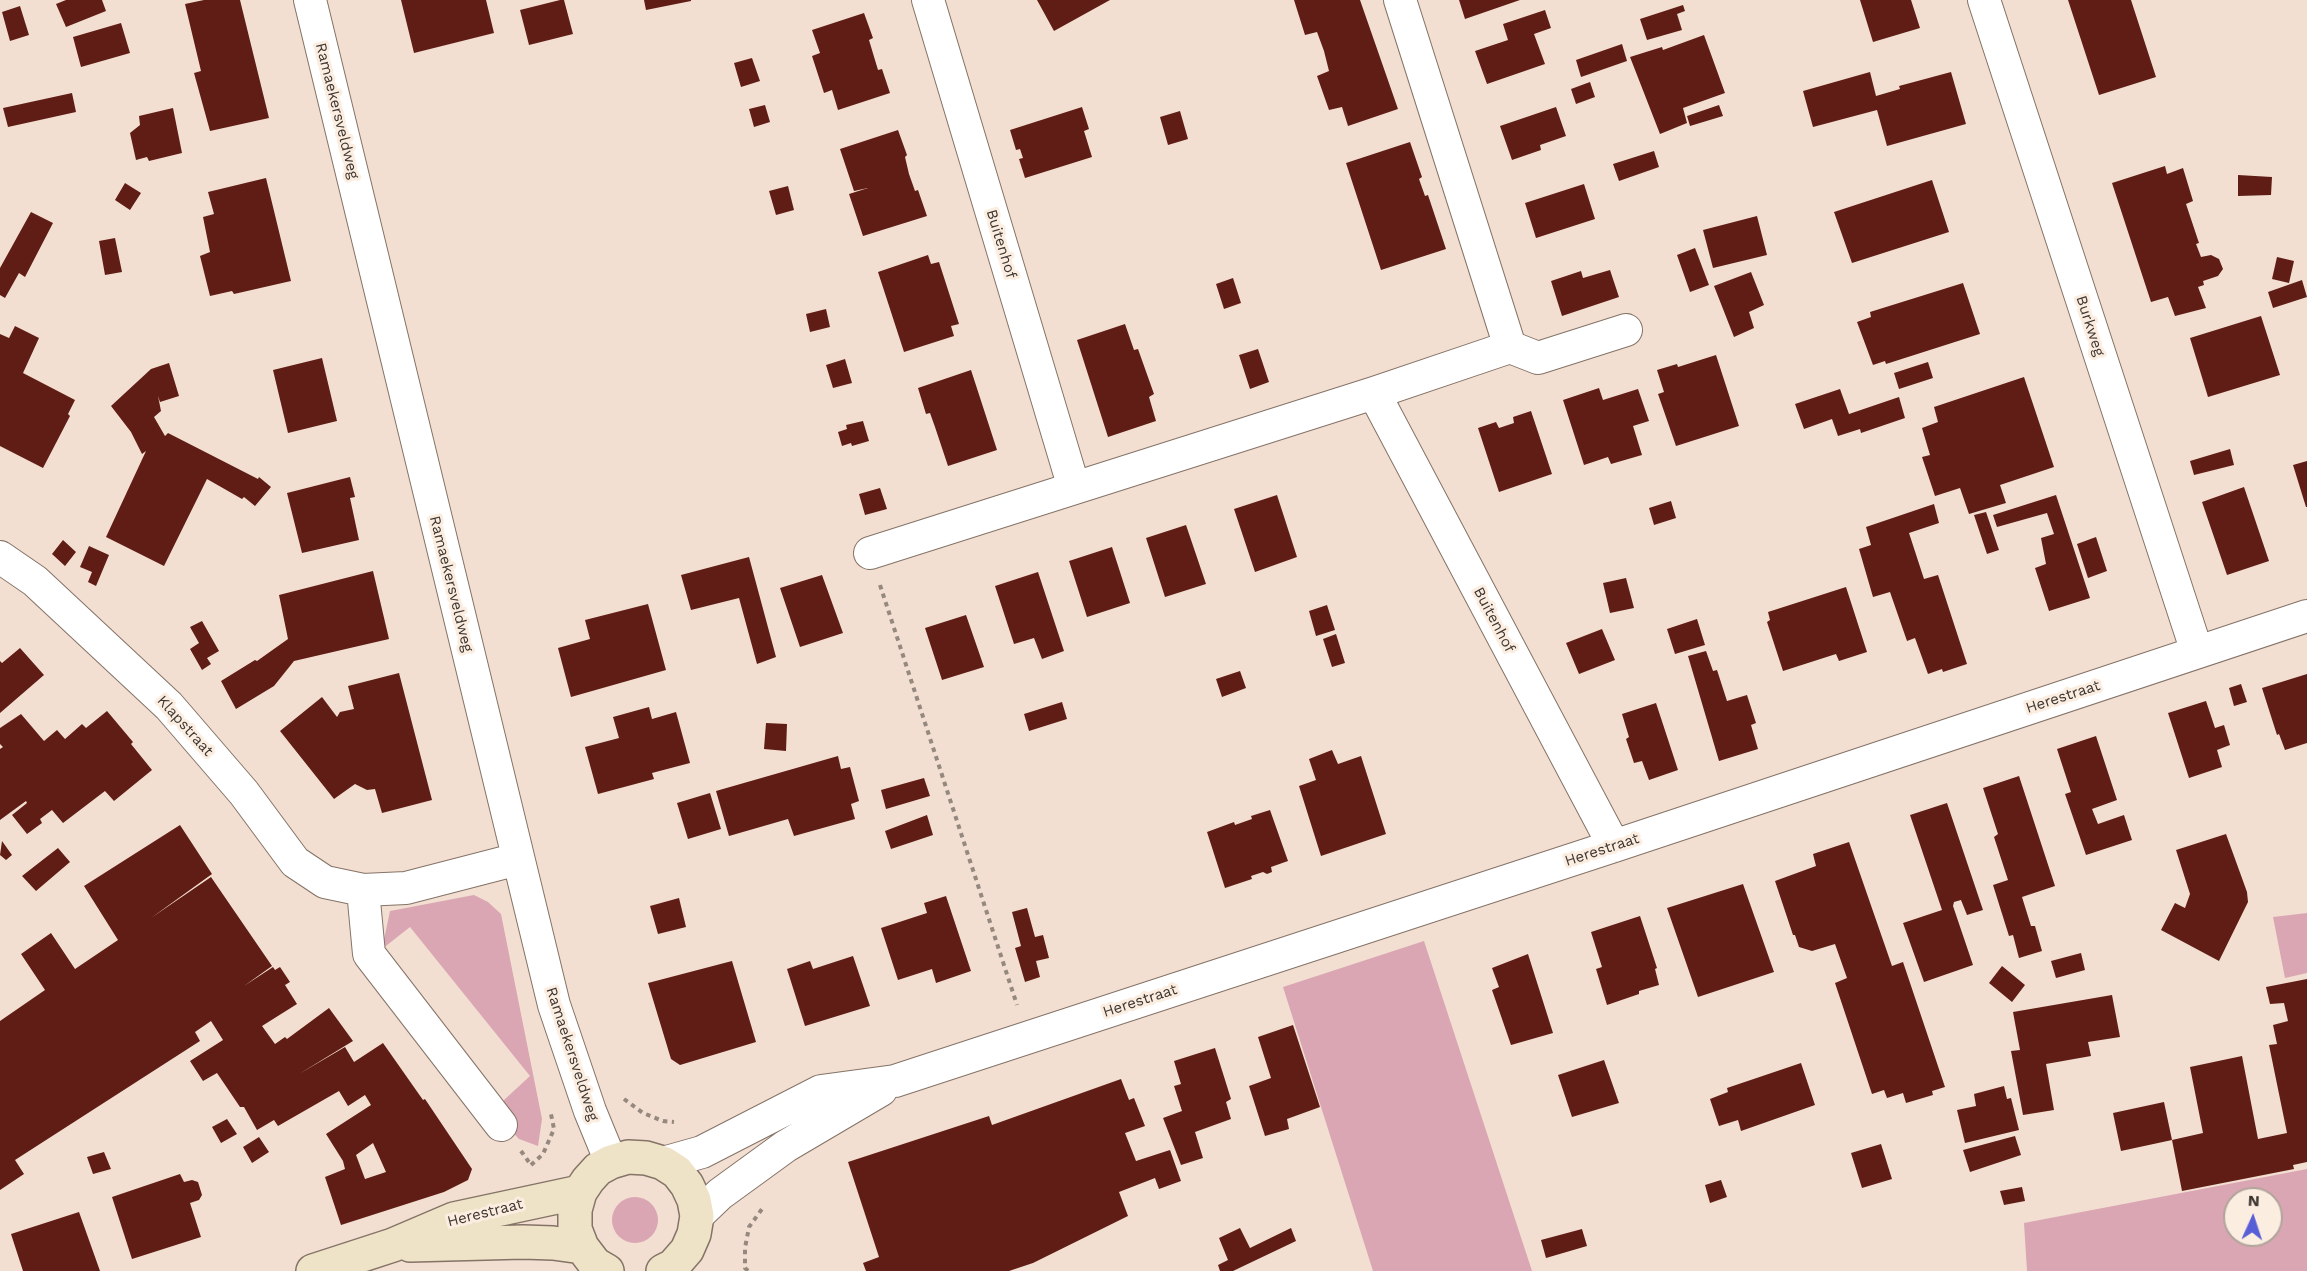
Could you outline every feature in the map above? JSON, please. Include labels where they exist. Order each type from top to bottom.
[{"type":"street","name":"Ramaekersveldweg","points":[[310,0],[554,1005],[590,1111],[611,1162]]},
{"type":"street","name":"Buitenhof","points":[[928,0],[1074,488]]},
{"type":"street","points":[[1400,0],[1510,347]]},
{"type":"street","name":"Burkweg","points":[[1984,0],[2197,652]]},
{"type":"street","points":[[870,552],[1374,393],[1510,347],[1538,358],[1626,330]]},
{"type":"street","name":"Buitenhof","points":[[1374,393],[1614,846]]},
{"type":"street","name":"Klapstraat","points":[[0,557],[35,581],[169,706],[244,794],[295,862],[325,882],[363,890],[406,888],[518,860]]},
{"type":"street","name":"Herestraat","points":[[663,1163],[702,1152],[821,1091],[895,1081],[2307,616]]},
{"type":"street","points":[[363,890],[369,954],[501,1125]]},
{"type":"street","name":"Herestraat","points":[[697,1216],[720,1194],[786,1146],[895,1081]]},
{"type":"street","points":[[607,1271],[595,1264],[582,1247],[575,1229],[574,1210],[580,1192],[598,1170],[611,1162],[628,1157],[646,1158],[663,1163],[677,1172],[687,1185],[694,1200],[697,1216],[685,1264]]},
{"type":"street","name":"Herestraat","points":[[314,1271],[393,1245],[454,1219],[580,1192]]},
{"type":"street","name":"Herestraat","points":[[393,1245],[523,1242],[582,1247]]},
{"type":"path","points":[[870,552],[1018,1007]]},
{"type":"path","points":[[624,1100],[643,1113],[663,1121],[675,1122]]},
{"type":"path","points":[[531,1165],[543,1154],[554,1129]]},
{"type":"path","points":[[745,1270],[745,1248],[749,1227],[765,1204]]},
{"type":"shaded area","points":[[474,895],[488,902],[501,914],[542,1119],[538,1146],[519,1139],[503,1122],[504,1100],[530,1076],[410,927],[382,949],[390,911]]},
{"type":"shaded area","points":[[2307,913],[2307,973],[2285,978],[2273,917]]},
{"type":"shaded area","points":[[1424,941],[1532,1271],[1373,1271],[1283,987]]},
{"type":"shaded area","points":[[2307,1169],[2307,1271],[2027,1271],[2024,1223]]},
{"type":"shaded area","points":[[635,1197],[651,1204],[658,1220],[651,1236],[635,1243],[619,1236],[612,1220],[619,1204]]},
{"type":"building","points":[[66,0],[102,0],[106,11],[66,27],[56,4]]},
{"type":"building","points":[[204,0],[240,0],[269,118],[210,131],[194,73],[201,71],[185,4]]},
{"type":"building","points":[[401,0],[486,0],[494,33],[414,53]]},
{"type":"building","points":[[564,0],[573,34],[529,45],[520,10]]},
{"type":"building","points":[[644,0],[691,0],[691,1],[646,10]]},
{"type":"building","points":[[1037,0],[1110,0],[1054,31]]},
{"type":"building","points":[[1294,0],[1360,0],[1398,109],[1348,126],[1342,107],[1329,110],[1317,76],[1329,71],[1324,51],[1317,32],[1305,35]]},
{"type":"building","points":[[1459,0],[1520,0],[1465,19]]},
{"type":"building","points":[[1860,0],[1911,0],[1920,28],[1873,42]]},
{"type":"building","points":[[2068,0],[2131,0],[2156,77],[2099,95]]},
{"type":"building","points":[[1683,5],[1685,11],[1677,14],[1682,30],[1647,40],[1640,19]]},
{"type":"building","points":[[20,6],[29,35],[10,41],[2,12]]},
{"type":"building","points":[[1545,10],[1551,28],[1534,34],[1545,64],[1487,84],[1475,51],[1508,40],[1503,24]]},
{"type":"building","points":[[864,13],[873,38],[869,40],[878,70],[882,69],[890,93],[838,110],[832,90],[824,93],[812,56],[820,53],[812,30]]},
{"type":"building","points":[[121,23],[130,53],[81,67],[73,37]]},
{"type":"building","points":[[1704,35],[1725,93],[1683,108],[1687,123],[1660,134],[1630,57],[1662,47],[1663,50]]},
{"type":"building","points":[[1622,44],[1627,61],[1581,77],[1576,60]]},
{"type":"building","points":[[752,58],[760,81],[741,87],[734,63]]},
{"type":"building","points":[[1870,72],[1876,96],[1900,89],[1899,86],[1951,72],[1966,124],[1887,146],[1877,110],[1813,127],[1803,91]]},
{"type":"building","points":[[1590,82],[1595,97],[1576,104],[1571,89]]},
{"type":"building","points":[[72,93],[76,112],[8,127],[3,108]]},
{"type":"building","points":[[765,105],[770,122],[754,127],[749,109]]},
{"type":"building","points":[[1719,105],[1723,116],[1690,126],[1687,116]]},
{"type":"building","points":[[1082,107],[1089,129],[1084,131],[1092,157],[1025,178],[1019,159],[1023,158],[1020,149],[1016,150],[1010,130]]},
{"type":"building","points":[[1556,107],[1566,136],[1540,145],[1541,150],[1512,160],[1500,126]]},
{"type":"building","points":[[173,108],[182,153],[149,161],[147,157],[136,160],[130,133],[140,125],[139,116]]},
{"type":"building","points":[[1180,111],[1188,139],[1168,145],[1160,117]]},
{"type":"building","points":[[898,130],[907,155],[905,157],[909,174],[915,191],[918,190],[927,216],[863,236],[849,194],[868,188],[854,191],[840,149]]},
{"type":"building","points":[[1410,142],[1422,177],[1419,179],[1425,196],[1428,195],[1446,249],[1381,270],[1346,163]]},
{"type":"building","points":[[1654,151],[1659,167],[1619,181],[1613,164]]},
{"type":"building","points":[[2165,166],[2167,174],[2183,168],[2193,201],[2186,204],[2199,243],[2196,244],[2201,257],[2211,255],[2219,259],[2223,269],[2218,276],[2203,281],[2204,285],[2198,287],[2206,308],[2175,316],[2168,297],[2151,302],[2112,183]]},
{"type":"building","points":[[2238,175],[2272,177],[2271,195],[2238,196]]},
{"type":"building","points":[[266,178],[291,281],[234,294],[232,291],[210,296],[200,256],[210,252],[203,217],[214,214],[208,192]]},
{"type":"building","points":[[1932,180],[1949,232],[1852,263],[1834,212]]},
{"type":"building","points":[[125,183],[141,193],[130,210],[115,200]]},
{"type":"building","points":[[1584,184],[1595,219],[1536,238],[1525,203]]},
{"type":"building","points":[[788,186],[794,210],[776,215],[769,191]]},
{"type":"building","points":[[31,212],[53,223],[25,277],[19,273],[5,298],[0,295],[0,268]]},
{"type":"building","points":[[1757,216],[1767,255],[1713,268],[1703,230]]},
{"type":"building","points":[[115,238],[122,272],[105,275],[99,241]]},
{"type":"building","points":[[1695,248],[1709,285],[1690,292],[1677,255]]},
{"type":"building","points":[[928,255],[931,264],[939,262],[959,324],[951,326],[954,336],[904,352],[878,272]]},
{"type":"building","points":[[2277,257],[2294,261],[2289,283],[2272,279]]},
{"type":"building","points":[[1610,270],[1619,297],[1562,316],[1551,281],[1581,271],[1583,278]]},
{"type":"building","points":[[1751,272],[1764,305],[1749,312],[1754,328],[1734,337],[1714,286]]},
{"type":"building","points":[[1233,278],[1241,303],[1224,309],[1216,284]]},
{"type":"building","points":[[2302,280],[2307,297],[2273,308],[2268,292]]},
{"type":"building","points":[[1963,283],[1980,334],[1886,364],[1885,361],[1873,365],[1857,322],[1871,317],[1870,312]]},
{"type":"building","points":[[826,309],[830,327],[810,332],[806,314]]},
{"type":"building","points":[[2261,316],[2280,375],[2208,397],[2190,338]]},
{"type":"building","points":[[1125,324],[1134,350],[1138,349],[1154,394],[1149,397],[1156,421],[1108,437],[1077,340]]},
{"type":"building","points":[[15,326],[39,338],[23,373],[75,400],[68,414],[70,416],[43,468],[0,446],[0,334],[9,338]]},
{"type":"building","points":[[1258,349],[1269,382],[1250,389],[1239,355]]},
{"type":"building","points":[[1716,355],[1739,426],[1676,446],[1658,394],[1664,392],[1657,370],[1677,364],[1678,367]]},
{"type":"building","points":[[322,358],[337,421],[288,433],[273,370]]},
{"type":"building","points":[[845,359],[852,383],[833,388],[826,365]]},
{"type":"building","points":[[1928,362],[1933,378],[1899,389],[1894,373]]},
{"type":"building","points":[[169,363],[179,396],[160,402],[158,396],[161,411],[154,417],[165,436],[168,433],[258,479],[259,477],[271,487],[255,506],[244,497],[242,499],[207,479],[164,566],[106,537],[146,451],[142,454],[131,432],[111,406],[151,369]]},
{"type":"building","points":[[971,370],[997,450],[948,466],[930,413],[926,414],[918,388]]},
{"type":"building","points":[[2024,377],[2054,467],[2000,485],[2006,503],[1969,514],[1960,488],[1935,496],[1922,457],[1930,455],[1922,428],[1938,422],[1934,407]]},
{"type":"building","points":[[1599,388],[1603,400],[1638,389],[1649,421],[1633,426],[1642,455],[1611,464],[1608,457],[1584,465],[1563,400]]},
{"type":"building","points":[[1840,389],[1849,414],[1899,397],[1905,418],[1861,433],[1860,429],[1838,436],[1832,419],[1804,429],[1795,404]]},
{"type":"building","points":[[1531,411],[1552,474],[1499,492],[1478,428],[1496,422],[1499,428],[1514,423],[1513,417]]},
{"type":"building","points":[[863,421],[869,441],[852,446],[851,443],[842,446],[838,432],[847,429],[846,425]]},
{"type":"building","points":[[2230,449],[2234,465],[2194,475],[2190,461]]},
{"type":"building","points":[[2307,461],[2307,507],[2306,507],[2293,465]]},
{"type":"building","points":[[350,477],[355,497],[350,498],[359,540],[302,553],[287,493]]},
{"type":"building","points":[[2244,487],[2269,561],[2227,575],[2202,502]]},
{"type":"building","points":[[880,488],[887,509],[865,515],[859,494]]},
{"type":"building","points":[[1277,495],[1297,557],[1255,572],[1234,509]]},
{"type":"building","points":[[2056,495],[2090,598],[2049,611],[2035,568],[2046,564],[2041,538],[2054,534],[2047,513],[1997,527],[1993,515]]},
{"type":"building","points":[[1671,501],[1676,518],[1654,525],[1649,508]]},
{"type":"building","points":[[1934,504],[1939,523],[1909,533],[1924,579],[1938,575],[1967,664],[1928,674],[1915,638],[1907,641],[1890,592],[1873,597],[1859,549],[1871,545],[1866,527]]},
{"type":"building","points":[[1986,512],[1999,550],[1987,554],[1974,515]]},
{"type":"building","points":[[1186,525],[1206,584],[1165,597],[1146,538]]},
{"type":"building","points":[[2096,537],[2107,571],[2088,578],[2077,544]]},
{"type":"building","points":[[63,540],[76,552],[65,566],[52,554]]},
{"type":"building","points":[[89,546],[109,555],[96,586],[88,582],[92,572],[80,567]]},
{"type":"building","points":[[1112,547],[1130,603],[1087,617],[1069,561]]},
{"type":"building","points":[[749,557],[776,657],[757,664],[739,598],[691,610],[681,575]]},
{"type":"building","points":[[373,571],[389,639],[294,661],[274,686],[236,709],[221,681],[255,660],[257,661],[288,639],[279,595]]},
{"type":"building","points":[[1038,572],[1064,651],[1042,659],[1034,638],[1014,644],[995,586]]},
{"type":"building","points":[[822,575],[843,633],[800,647],[780,588]]},
{"type":"building","points":[[1626,578],[1634,608],[1610,613],[1603,583]]},
{"type":"building","points":[[1846,587],[1867,652],[1839,661],[1836,654],[1783,671],[1767,622],[1770,620],[1768,612]]},
{"type":"building","points":[[648,604],[666,670],[571,697],[558,648],[590,639],[585,620]]},
{"type":"building","points":[[1327,605],[1335,630],[1316,636],[1309,611]]},
{"type":"building","points":[[966,615],[984,667],[942,680],[925,628]]},
{"type":"building","points":[[1697,619],[1705,645],[1675,654],[1667,629]]},
{"type":"building","points":[[202,621],[219,651],[207,658],[211,664],[202,670],[190,649],[199,643],[190,627]]},
{"type":"building","points":[[1602,629],[1615,660],[1579,674],[1566,643]]},
{"type":"building","points":[[1336,634],[1345,663],[1332,667],[1323,639]]},
{"type":"building","points":[[20,648],[44,675],[0,713],[0,661],[2,663]]},
{"type":"building","points":[[1706,651],[1713,671],[1717,670],[1727,701],[1747,695],[1756,723],[1751,725],[1758,749],[1719,761],[1688,656]]},
{"type":"building","points":[[1240,671],[1246,688],[1222,697],[1216,679]]},
{"type":"building","points":[[399,673],[432,800],[382,813],[375,789],[367,790],[355,784],[334,799],[280,731],[322,697],[337,717],[340,712],[354,709],[348,686]]},
{"type":"building","points":[[2307,674],[2307,743],[2285,750],[2279,734],[2277,735],[2262,688]]},
{"type":"building","points":[[2241,684],[2247,702],[2234,706],[2229,688]]},
{"type":"building","points":[[2206,701],[2215,728],[2224,725],[2230,745],[2217,750],[2222,767],[2189,778],[2168,713]]},
{"type":"building","points":[[1062,702],[1067,719],[1029,731],[1024,714]]},
{"type":"building","points":[[1656,703],[1678,770],[1649,780],[1642,761],[1634,763],[1626,739],[1629,737],[1622,714]]},
{"type":"building","points":[[649,707],[652,719],[676,712],[690,763],[652,773],[654,779],[598,794],[585,747],[619,738],[613,717]]},
{"type":"building","points":[[107,711],[133,742],[131,744],[152,770],[114,801],[105,791],[63,823],[52,810],[40,819],[42,823],[27,834],[12,815],[27,803],[26,801],[0,820],[0,749],[3,747],[0,744],[0,728],[21,714],[44,741],[57,730],[65,739],[82,724],[86,728]]},
{"type":"building","points":[[766,723],[787,724],[786,751],[764,749]]},
{"type":"building","points":[[2096,736],[2117,800],[2092,809],[2098,824],[2124,815],[2132,840],[2086,855],[2065,794],[2071,792],[2057,749]]},
{"type":"building","points":[[1332,750],[1338,764],[1361,756],[1386,834],[1321,856],[1299,786],[1316,780],[1309,759]]},
{"type":"building","points":[[838,756],[841,769],[850,767],[859,801],[851,804],[855,819],[794,836],[788,819],[729,836],[716,791]]},
{"type":"building","points":[[2019,776],[2055,886],[2022,897],[2031,926],[2035,926],[2042,951],[2019,958],[2013,935],[2009,936],[1993,885],[2008,880],[1994,837],[1998,834],[1983,788]]},
{"type":"building","points":[[924,778],[930,796],[886,809],[881,790]]},
{"type":"building","points":[[710,793],[721,829],[688,839],[677,803]]},
{"type":"building","points":[[1947,803],[1983,910],[1967,915],[1961,900],[1954,902],[1953,906],[1973,965],[1924,982],[1903,923],[1942,910],[1910,815]]},
{"type":"building","points":[[1270,810],[1288,861],[1271,867],[1272,872],[1251,876],[1252,879],[1225,888],[1207,832],[1234,822],[1235,825],[1252,819],[1251,816]]},
{"type":"building","points":[[927,815],[933,835],[891,849],[885,831]]},
{"type":"building","points":[[180,825],[212,874],[151,918],[211,877],[272,966],[244,986],[273,967],[275,970],[280,967],[290,982],[285,985],[297,1004],[262,1026],[275,1044],[285,1037],[287,1039],[329,1008],[353,1041],[299,1074],[345,1047],[354,1062],[383,1043],[423,1100],[425,1099],[472,1169],[468,1180],[444,1192],[341,1225],[325,1177],[345,1169],[343,1161],[326,1134],[371,1105],[365,1095],[348,1106],[339,1091],[278,1126],[274,1120],[257,1130],[244,1107],[240,1107],[217,1073],[203,1081],[190,1061],[223,1040],[211,1021],[195,1032],[200,1041],[15,1160],[24,1174],[0,1190],[0,1021],[45,990],[21,954],[51,933],[75,969],[118,940],[84,886]],"holes":[[[373,1143],[386,1172],[365,1179],[356,1155]]]},
{"type":"building","points":[[2226,834],[2247,892],[2248,902],[2219,961],[2161,930],[2175,903],[2185,908],[2190,894],[2176,850]]},
{"type":"building","points":[[2,841],[12,855],[6,860],[0,855]]},
{"type":"building","points":[[1849,842],[1892,966],[1903,962],[1945,1087],[1932,1091],[1933,1095],[1906,1103],[1903,1093],[1887,1098],[1884,1090],[1872,1094],[1835,983],[1847,978],[1835,944],[1812,951],[1799,947],[1775,881],[1816,866],[1813,854]]},
{"type":"building","points":[[58,848],[70,862],[36,891],[22,876]]},
{"type":"building","points":[[1743,884],[1774,972],[1698,997],[1667,908]]},
{"type":"building","points":[[946,896],[971,971],[936,983],[932,969],[898,980],[881,928],[927,913],[924,903]]},
{"type":"building","points":[[679,898],[686,927],[658,934],[650,906]]},
{"type":"building","points":[[1027,908],[1035,937],[1043,935],[1049,958],[1036,961],[1040,977],[1025,982],[1015,948],[1021,946],[1012,912]]},
{"type":"building","points":[[1640,916],[1657,968],[1655,969],[1659,985],[1607,1005],[1596,969],[1602,967],[1591,932]]},
{"type":"building","points":[[2081,953],[2085,970],[2056,978],[2051,961]]},
{"type":"building","points":[[1528,954],[1553,1033],[1511,1045],[1492,990],[1499,987],[1492,968]]},
{"type":"building","points":[[853,956],[870,1006],[805,1026],[787,969],[810,961],[813,969]]},
{"type":"building","points":[[732,961],[756,1042],[680,1065],[671,1059],[648,983]]},
{"type":"building","points":[[2002,966],[2025,985],[2012,1002],[1989,983]]},
{"type":"building","points":[[2307,979],[2307,1162],[2293,1165],[2294,1169],[2182,1191],[2172,1140],[2203,1133],[2190,1067],[2242,1056],[2258,1139],[2287,1133],[2269,1045],[2277,1044],[2273,1025],[2288,1021],[2284,1003],[2270,1004],[2266,987]]},
{"type":"building","points":[[2112,995],[2120,1037],[2088,1042],[2091,1056],[2046,1064],[2054,1110],[2023,1115],[2011,1051],[2020,1050],[2013,1012]]},
{"type":"building","points":[[1293,1025],[1320,1107],[1287,1119],[1289,1129],[1265,1136],[1249,1086],[1271,1078],[1258,1037]]},
{"type":"building","points":[[1215,1048],[1231,1099],[1226,1102],[1231,1119],[1195,1132],[1203,1158],[1181,1165],[1163,1118],[1182,1111],[1174,1086],[1181,1084],[1174,1061]]},
{"type":"building","points":[[1604,1060],[1619,1103],[1572,1117],[1558,1075]]},
{"type":"building","points":[[1801,1063],[1815,1105],[1741,1131],[1738,1120],[1719,1126],[1710,1099],[1728,1092],[1727,1088]]},
{"type":"building","points":[[1121,1079],[1129,1100],[1134,1098],[1145,1126],[1125,1133],[1136,1161],[1170,1150],[1181,1181],[1159,1189],[1155,1178],[1119,1192],[1128,1216],[1033,1263],[1009,1271],[866,1271],[863,1263],[879,1257],[848,1162],[989,1116],[992,1125]]},
{"type":"building","points":[[2004,1086],[2007,1099],[2011,1098],[2019,1130],[1965,1143],[1957,1110],[1976,1106],[1974,1094]]},
{"type":"building","points":[[2164,1102],[2172,1140],[2121,1151],[2113,1113]]},
{"type":"building","points":[[227,1119],[237,1134],[221,1143],[212,1127]]},
{"type":"building","points":[[2015,1136],[2021,1155],[1970,1172],[1963,1150]]},
{"type":"building","points":[[259,1137],[269,1152],[252,1163],[243,1147]]},
{"type":"building","points":[[1881,1144],[1892,1179],[1862,1188],[1851,1153]]},
{"type":"building","points":[[104,1152],[111,1169],[93,1174],[87,1157]]},
{"type":"building","points":[[180,1174],[184,1182],[192,1180],[198,1182],[202,1195],[199,1200],[190,1203],[201,1237],[132,1259],[112,1197]]},
{"type":"building","points":[[1721,1180],[1727,1197],[1710,1203],[1705,1185]]},
{"type":"building","points":[[2022,1187],[2025,1201],[2004,1205],[2000,1191]]},
{"type":"building","points":[[79,1212],[100,1271],[23,1271],[11,1234]]},
{"type":"building","points":[[1240,1228],[1250,1248],[1291,1228],[1296,1241],[1233,1271],[1220,1271],[1218,1265],[1228,1260],[1219,1238]]},
{"type":"building","points":[[1582,1229],[1587,1246],[1546,1258],[1541,1240]]}]
